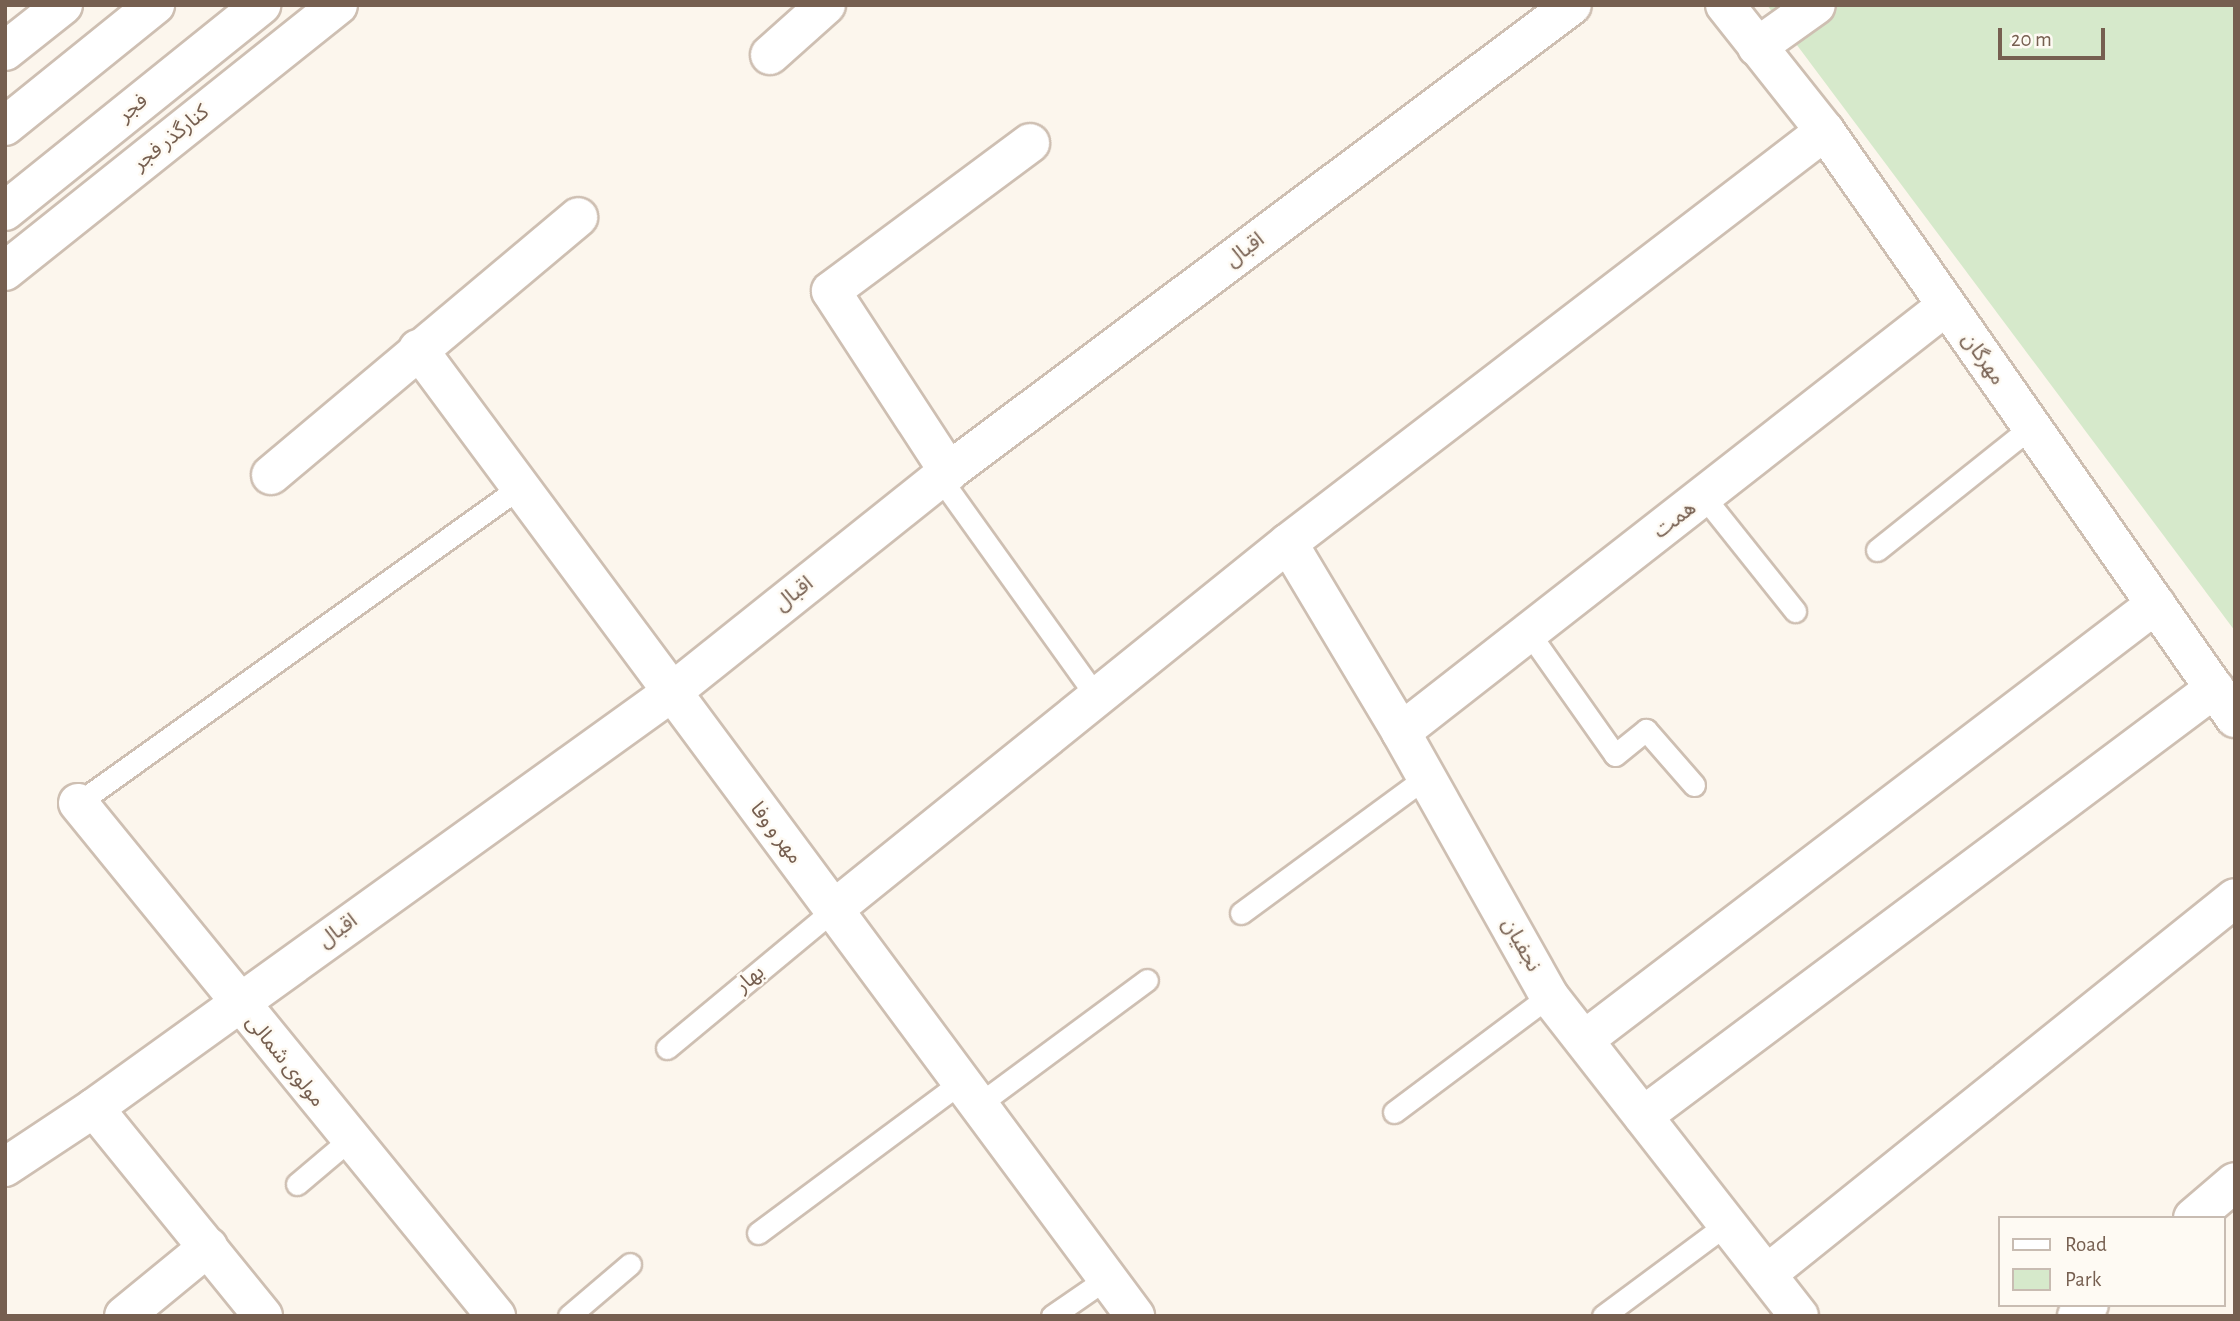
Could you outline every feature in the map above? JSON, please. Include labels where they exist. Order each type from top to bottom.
[{"type":"street","points":[[5,51],[64,5]]},
{"type":"street","points":[[5,127],[155,5]]},
{"type":"street","name":"فجر","points":[[5,211],[261,5]]},
{"type":"street","name":"کنارگذر فجر","points":[[5,271],[338,5]]},
{"type":"street","points":[[770,55],[826,5]]},
{"type":"street","name":"اقبال","points":[[5,1167],[94,1108],[672,692],[945,475],[1572,5]]},
{"type":"street","name":"مهرگان","points":[[1725,5],[1825,131],[2225,703]]},
{"type":"street","points":[[1758,47],[1816,5]]},
{"type":"street","points":[[833,909],[1288,543],[1825,131]]},
{"type":"street","points":[[945,475],[831,291],[1030,143]]},
{"type":"street","points":[[271,475],[578,217]]},
{"type":"street","name":"همت","points":[[1401,732],[1946,306]]},
{"type":"street","name":"مهر و وفا","points":[[418,349],[1135,1316]]},
{"type":"street","name":"نجفیان","points":[[1288,543],[1401,732],[1549,996],[1800,1316]]},
{"type":"street","points":[[1584,1041],[2156,604]]},
{"type":"street","points":[[1643,1116],[2225,703]]},
{"type":"street","name":"مولوی شمالی","points":[[78,803],[349,1140],[496,1316]]},
{"type":"street","points":[[1766,1273],[2235,898]]},
{"type":"street","points":[[94,1108],[263,1316]]},
{"type":"street","points":[[2195,1216],[2235,1182]]},
{"type":"street","points":[[124,1316],[208,1247]]},
{"type":"lane","points":[[1877,550],[2031,427]]},
{"type":"lane","points":[[945,475],[1097,697]]},
{"type":"lane","points":[[78,803],[520,487]]},
{"type":"lane","points":[[1704,497],[1795,611]]},
{"type":"lane","points":[[1529,633],[1615,755],[1646,730],[1694,785]]},
{"type":"lane","points":[[1241,913],[1426,777]]},
{"type":"lane","name":"بهار","points":[[667,1048],[833,909]]},
{"type":"lane","points":[[758,1233],[1147,980]]},
{"type":"lane","points":[[1394,1112],[1549,996]]},
{"type":"lane","points":[[297,1184],[349,1140]]},
{"type":"lane","points":[[1603,1316],[1727,1224]]},
{"type":"lane","points":[[569,1316],[630,1264]]},
{"type":"lane","points":[[1052,1316],[1107,1278]]},
{"type":"green space","points":[[1767,5],[2235,5],[2235,631]]}]
